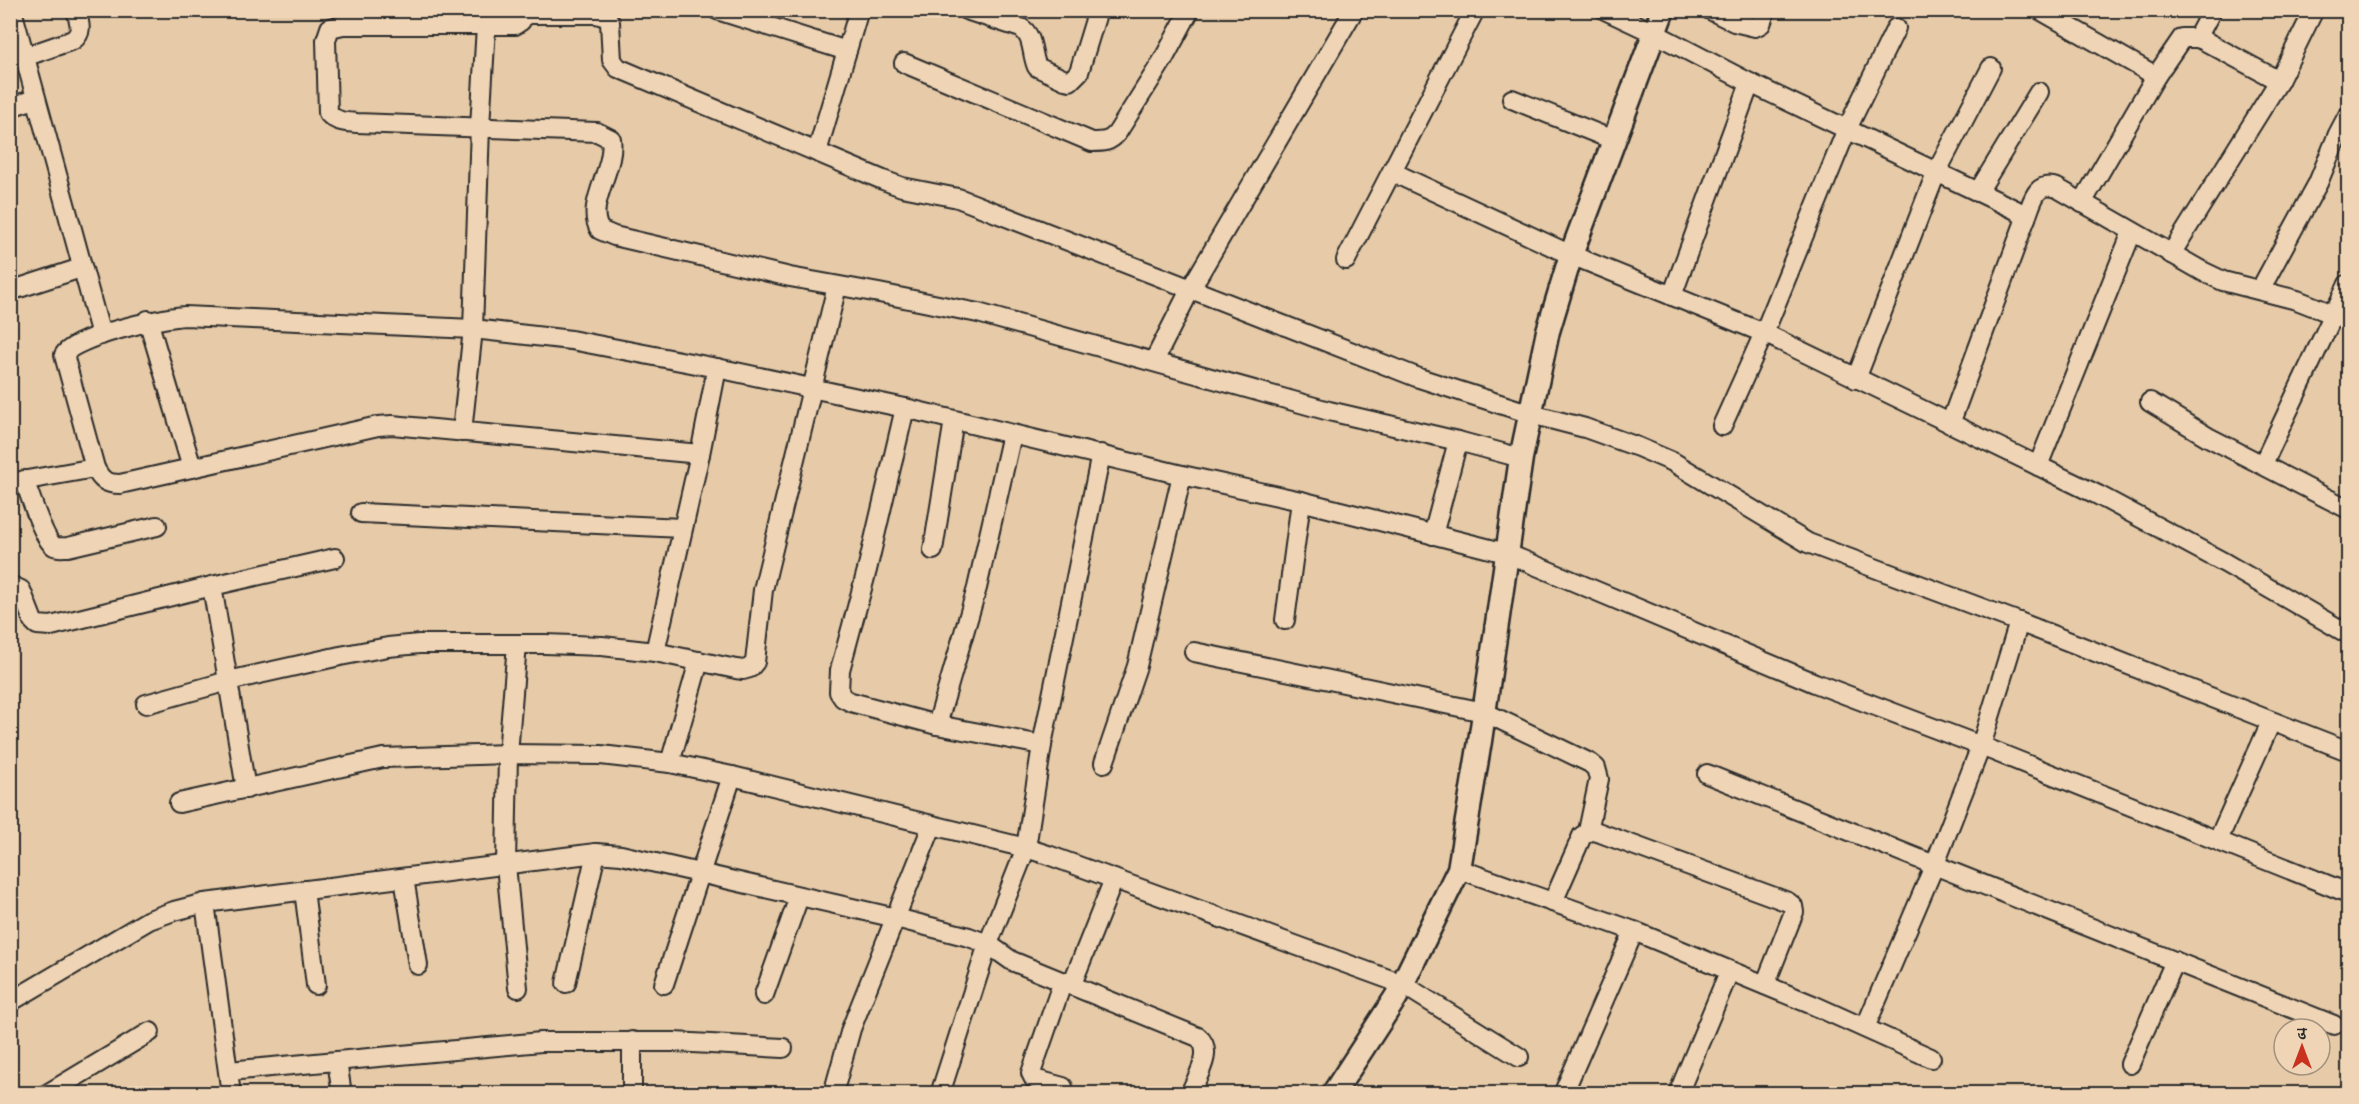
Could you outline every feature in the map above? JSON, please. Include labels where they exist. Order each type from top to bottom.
[{"type":"street","points":[[12,10],[101,335]]},
{"type":"street","points":[[24,57],[73,40],[78,36],[80,28],[76,10]]},
{"type":"street","points":[[717,10],[847,51]]},
{"type":"street","points":[[817,152],[859,10]]},
{"type":"street","points":[[966,10],[1027,32],[1037,67],[1071,81],[1079,72],[1098,10]]},
{"type":"street","points":[[904,63],[1092,142],[1110,141],[1163,60],[1190,10]]},
{"type":"street","points":[[1154,361],[1191,288],[1354,10]]},
{"type":"street","points":[[1346,260],[1475,10]]},
{"type":"street","points":[[1605,10],[1750,83],[2016,210],[2026,218]]},
{"type":"street","points":[[1333,1094],[1402,984],[1459,869],[1521,458],[1548,332],[1570,255],[1663,10]]},
{"type":"street","points":[[1710,10],[1734,22],[1755,27],[1761,24],[1767,10]]},
{"type":"street","points":[[2040,10],[2156,76]]},
{"type":"street","points":[[2197,38],[2212,10]]},
{"type":"street","points":[[2171,254],[2279,81],[2314,10]]},
{"type":"street","points":[[1521,458],[1329,411],[978,313],[790,277],[644,244],[600,230],[595,220],[595,207],[611,162],[612,148],[611,139],[606,135],[597,132],[357,123],[333,119],[328,113],[327,103],[326,34],[330,28],[343,25],[515,25],[521,21],[523,12],[602,15],[610,22],[612,60],[618,68],[902,188],[958,198],[1419,378],[1531,414],[1585,428],[1638,447],[1673,462],[1808,543],[2019,622],[2349,751]]},
{"type":"street","points":[[462,432],[473,329],[486,26]]},
{"type":"street","points":[[1722,426],[1764,333],[1846,129],[1896,28]]},
{"type":"street","points":[[2082,202],[2156,76],[2182,38],[2197,38],[2279,81]]},
{"type":"street","points":[[1856,379],[1936,173],[1991,68]]},
{"type":"street","points":[[1672,296],[1750,83]]},
{"type":"street","points":[[1978,192],[2039,92]]},
{"type":"street","points":[[10,107],[35,99]]},
{"type":"street","points":[[1512,99],[1613,140]]},
{"type":"street","points":[[2260,290],[2318,183],[2338,134],[2349,115]]},
{"type":"street","points":[[1392,172],[1570,255],[1764,333],[2038,466],[2225,563],[2349,634]]},
{"type":"street","points":[[1950,424],[2026,218],[2040,188],[2044,186],[2057,188],[2171,254],[2223,281],[2297,300],[2342,317]]},
{"type":"street","points":[[2038,466],[2132,232]]},
{"type":"street","points":[[10,291],[81,268]]},
{"type":"street","points":[[2263,464],[2342,317],[2349,284]]},
{"type":"street","points":[[146,704],[228,681],[388,647],[419,644],[602,646],[655,652],[743,670],[750,668],[755,662],[763,590],[837,285]]},
{"type":"street","points":[[700,454],[408,426],[378,426],[192,468],[107,484],[100,478],[95,468],[64,355],[70,349],[101,335],[148,320],[185,316],[473,329],[571,340],[905,408],[1182,475],[1301,501],[1506,553],[1815,683],[1981,746],[2349,893]]},
{"type":"street","points":[[148,320],[192,468]]},
{"type":"street","points":[[655,652],[717,368]]},
{"type":"street","points":[[2150,402],[2208,437],[2349,509]]},
{"type":"street","points":[[905,408],[838,683],[839,692],[843,698],[851,702],[937,725],[1042,745]]},
{"type":"street","points":[[933,550],[954,420]]},
{"type":"street","points":[[937,725],[977,588],[1012,434]]},
{"type":"street","points":[[1433,536],[1458,441]]},
{"type":"street","points":[[940,1094],[988,944],[1026,848],[1042,745],[1101,454]]},
{"type":"street","points":[[95,468],[17,481],[52,545],[68,547],[157,526]]},
{"type":"street","points":[[1104,763],[1137,666],[1182,475]]},
{"type":"street","points":[[1285,620],[1301,501]]},
{"type":"street","points":[[361,513],[682,528]]},
{"type":"street","points":[[10,585],[21,590],[33,621],[37,626],[44,627],[335,558]]},
{"type":"street","points":[[212,586],[246,789]]},
{"type":"street","points":[[1865,1028],[1935,864],[1981,746],[2019,622]]},
{"type":"street","points":[[517,644],[508,753],[506,865],[518,988]]},
{"type":"street","points":[[1194,652],[1484,712],[1596,768],[1599,779],[1588,831],[1582,836],[1553,902]]},
{"type":"street","points":[[670,763],[699,661]]},
{"type":"street","points":[[2218,840],[2271,722]]},
{"type":"street","points":[[179,803],[383,758],[508,753],[612,756],[670,763],[1026,848],[1402,984],[1519,1057]]},
{"type":"street","points":[[1707,774],[2334,1025]]},
{"type":"street","points":[[664,984],[732,777]]},
{"type":"street","points":[[833,1094],[851,1029],[932,826]]},
{"type":"street","points":[[1588,831],[1607,835],[1788,902],[1793,906],[1794,912],[1765,985]]},
{"type":"street","points":[[566,983],[596,853]]},
{"type":"street","points":[[10,1002],[149,920],[205,903],[596,853],[639,858],[896,918],[988,944],[1012,962],[1198,1036],[1206,1048],[1205,1058],[1190,1094]]},
{"type":"street","points":[[1459,869],[1634,932],[1765,985],[1931,1058]]},
{"type":"street","points":[[404,878],[418,965]]},
{"type":"street","points":[[1063,1087],[1034,1078],[1031,1073],[1067,983],[1114,879]]},
{"type":"street","points":[[304,890],[316,985]]},
{"type":"street","points":[[764,995],[799,897]]},
{"type":"street","points":[[205,903],[231,1094]]},
{"type":"street","points":[[1563,1094],[1634,932]]},
{"type":"street","points":[[2130,1064],[2175,961]]},
{"type":"street","points":[[1678,1094],[1729,972]]},
{"type":"street","points":[[47,1094],[150,1032]]},
{"type":"street","points":[[229,1071],[541,1042],[632,1041],[783,1048]]},
{"type":"street","points":[[632,1041],[632,1094]]},
{"type":"street","points":[[337,1061],[342,1094]]}]
